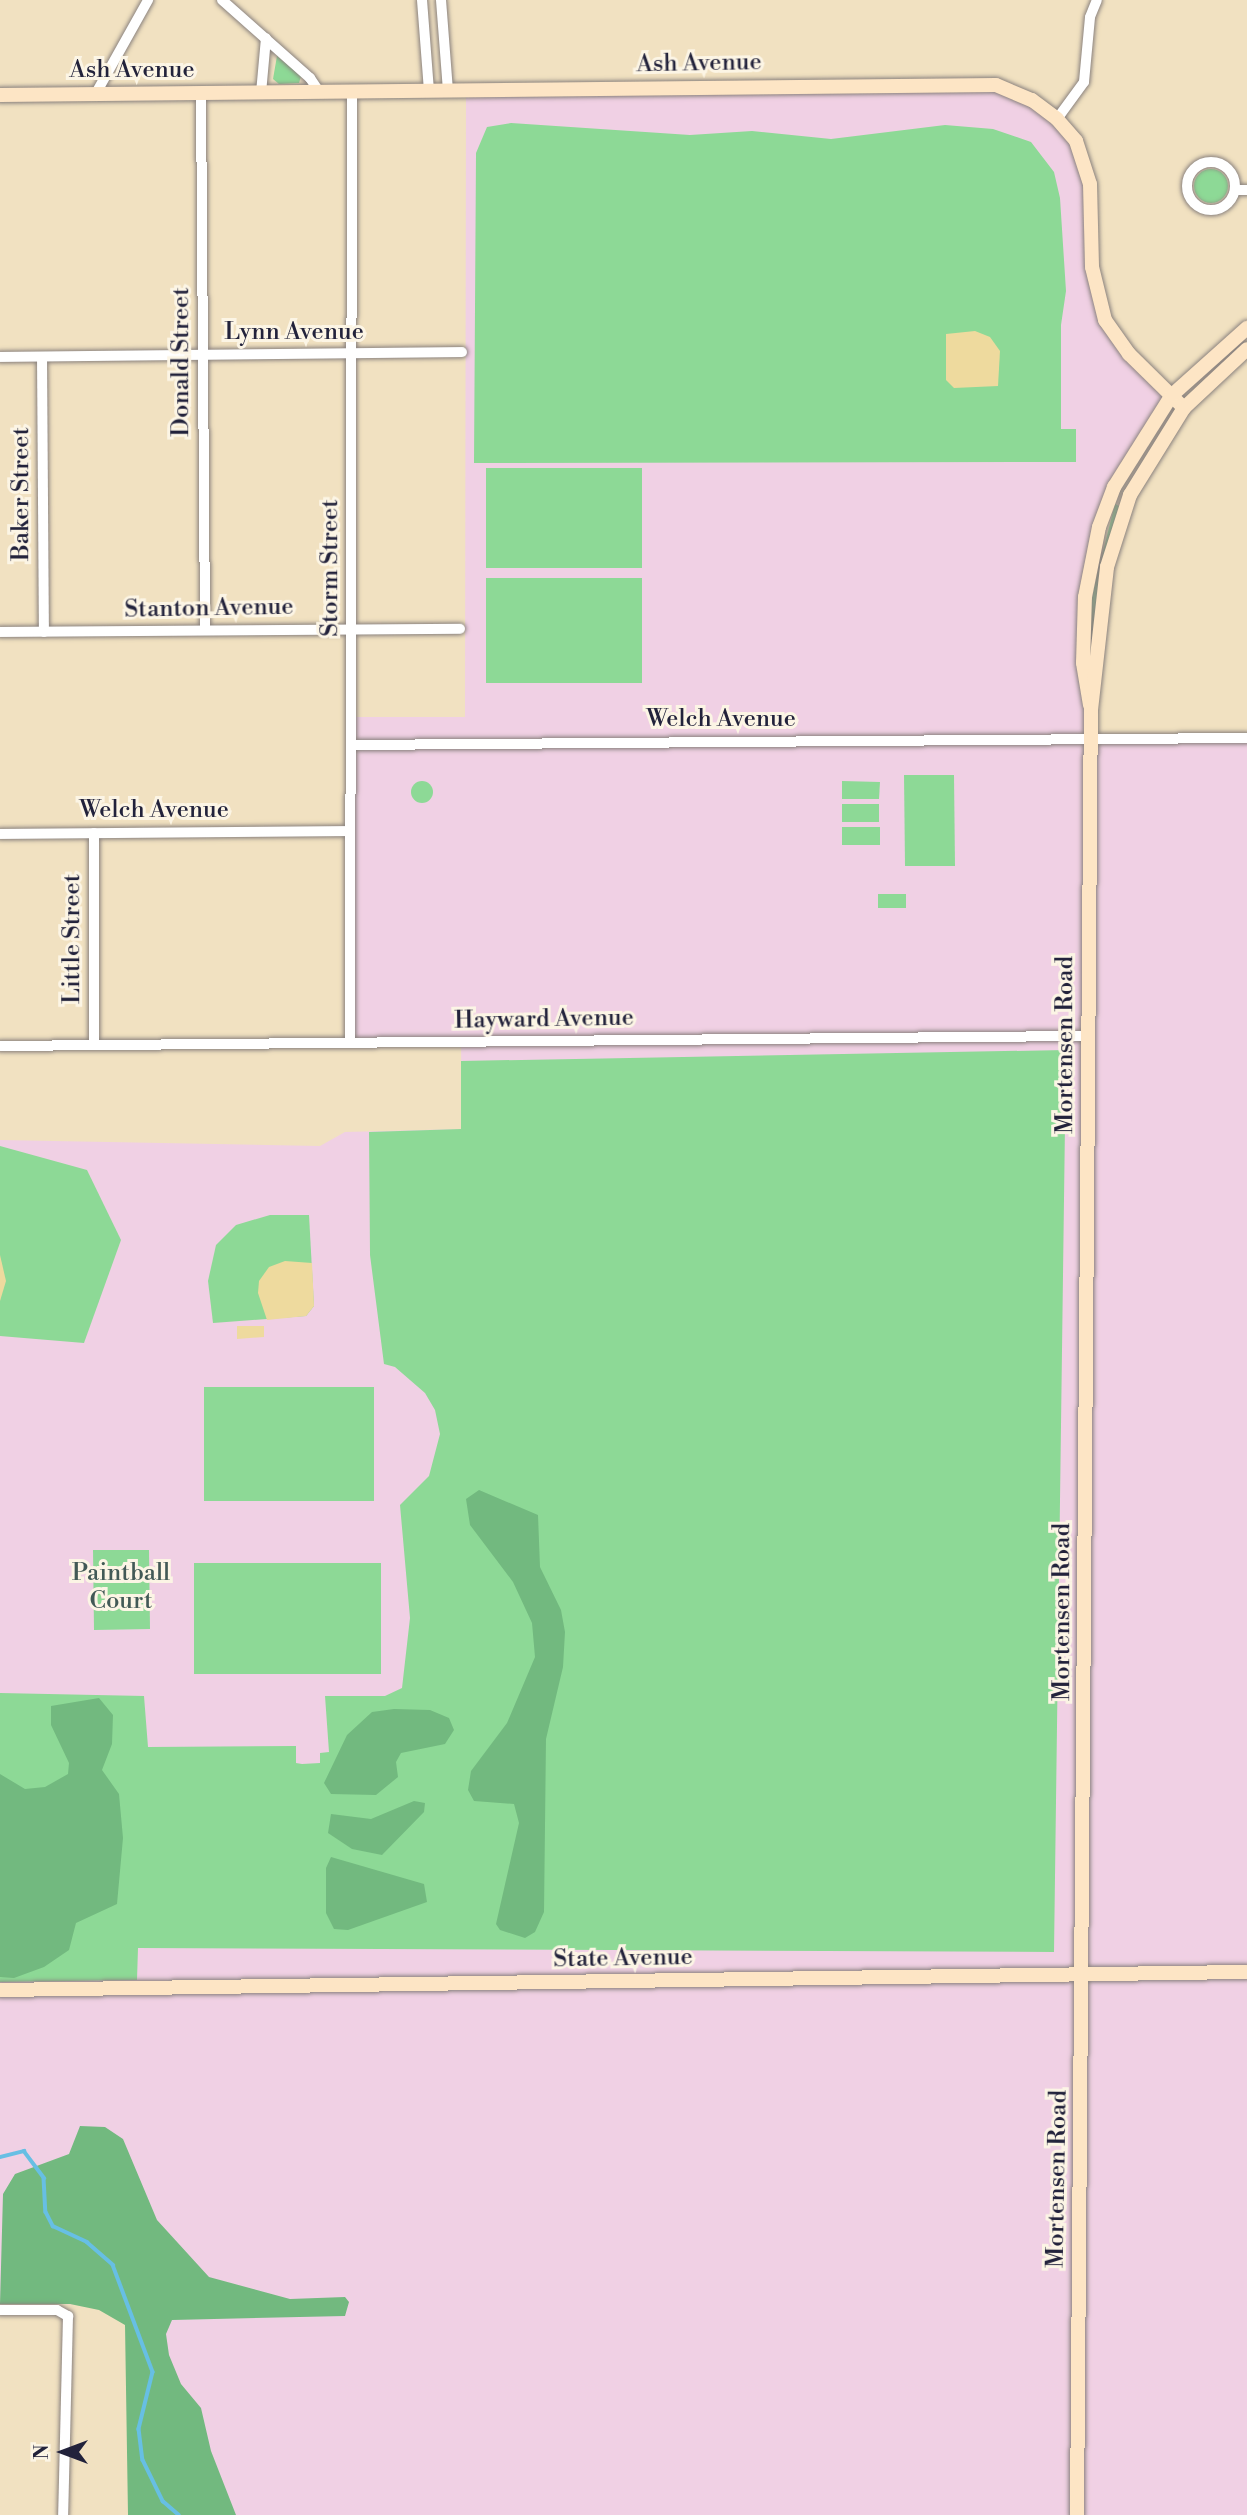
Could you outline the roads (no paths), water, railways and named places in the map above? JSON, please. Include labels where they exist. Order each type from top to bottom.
[{"type":"street","points":[[95,94],[148,0]]},
{"type":"street","points":[[222,0],[266,38],[320,93]]},
{"type":"street","points":[[422,0],[429,91]]},
{"type":"street","points":[[441,0],[448,90]]},
{"type":"street","points":[[1057,119],[1084,82],[1090,18],[1097,0]]},
{"type":"street","points":[[261,93],[266,38]]},
{"type":"street","name":"Ash Avenue","points":[[0,95],[986,84],[1020,93],[1057,119],[1076,141],[1089,175],[1092,267],[1105,320],[1129,354],[1184,408]]},
{"type":"street","name":"Storm Street","points":[[350,1043],[352,92]]},
{"type":"street","name":"Donald Street","points":[[201,94],[205,630]]},
{"type":"street","points":[[1211,162],[1231,174],[1235,190],[1222,208],[1207,210],[1189,197],[1187,182],[1196,168],[1211,162]]},
{"type":"street","points":[[1235,190],[1247,190]]},
{"type":"street","name":"Mortensen Road","points":[[1091,710],[1083,663],[1085,597],[1099,527],[1114,487],[1171,395],[1247,328]]},
{"type":"street","name":"Mortensen Road","points":[[1077,2515],[1084,1973],[1091,710],[1107,567],[1130,495],[1184,408],[1247,349]]},
{"type":"street","name":"Lynn Avenue","points":[[0,357],[462,352]]},
{"type":"street","name":"Baker Street","points":[[42,357],[44,632]]},
{"type":"street","name":"Stanton Avenue","points":[[0,632],[460,629]]},
{"type":"street","name":"Welch Avenue","points":[[352,745],[1247,738]]},
{"type":"street","name":"Welch Avenue","points":[[0,834],[351,831]]},
{"type":"street","name":"Little Street","points":[[94,833],[94,1045]]},
{"type":"street","name":"Hayward Avenue","points":[[0,1045],[1089,1036]]},
{"type":"street","name":"State Avenue","points":[[0,1990],[1247,1972]]},
{"type":"street","points":[[0,2310],[66,2313],[63,2515]]},
{"type":"waterway","points":[[0,2157],[24,2151],[44,2178],[46,2212],[53,2226],[87,2242],[113,2265],[153,2372],[139,2429],[143,2460],[163,2501],[179,2515]]},
{"type":"park label","name":"Paintball Court","points":[[121,1588]]}]
